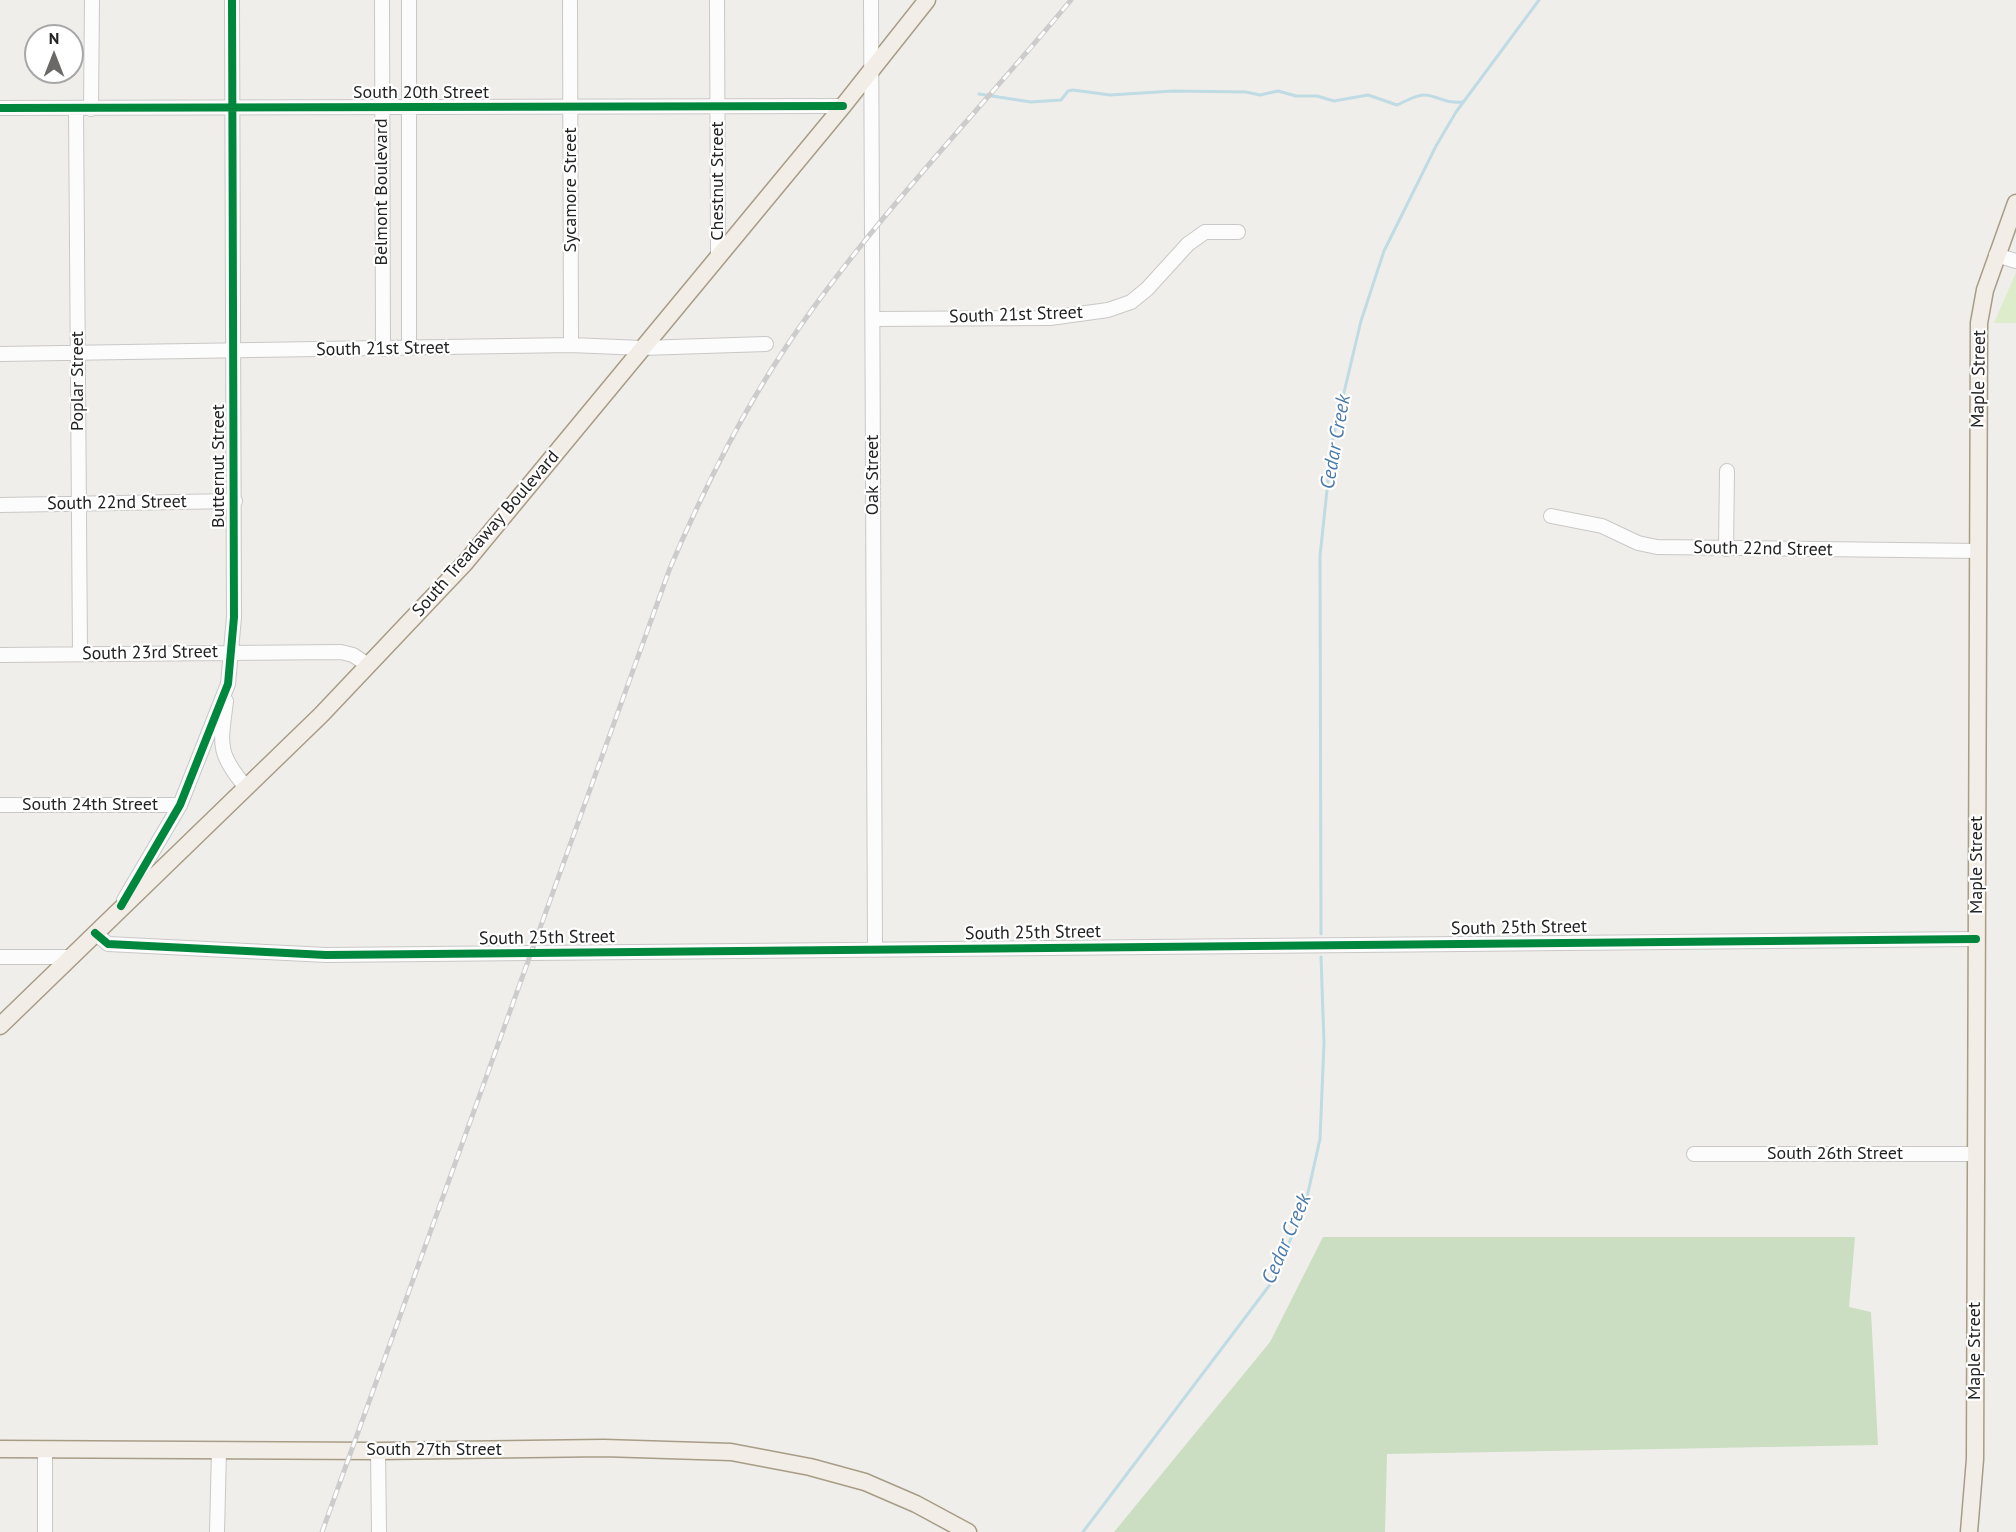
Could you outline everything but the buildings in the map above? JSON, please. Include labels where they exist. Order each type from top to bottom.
[{"type":"main road","name":"South Treadaway Boulevard","points":[[0,1026],[245,786],[321,715],[466,561],[718,254],[843,106],[927,0]]},
{"type":"main road","name":"Maple Street","points":[[1968,1532],[1975,1459],[1979,323],[1985,290],[2016,203]]},
{"type":"main road","name":"South 27th Street","points":[[0,1449],[378,1451],[604,1448],[731,1452],[810,1467],[865,1482],[916,1504],[968,1532]]},
{"type":"street","points":[[92,0],[92,109]]},
{"type":"street","name":"Butternut Street","points":[[122,906],[180,805],[228,684],[232,652],[235,501],[232,0]]},
{"type":"street","name":"Belmont Boulevard","points":[[381,0],[383,349]]},
{"type":"street","name":"Belmont Boulevard","points":[[409,0],[409,348]]},
{"type":"street","name":"Sycamore Street","points":[[570,0],[571,345]]},
{"type":"street","name":"Chestnut Street","points":[[717,0],[718,254]]},
{"type":"street","name":"Oak Street","points":[[871,0],[875,950]]},
{"type":"street","name":"South 20th Street","points":[[0,108],[843,106]]},
{"type":"street","name":"Poplar Street","points":[[76,109],[80,653]]},
{"type":"street","name":"South 21st Street","points":[[873,319],[1050,318],[1108,310],[1131,302],[1148,289],[1188,244],[1206,232],[1238,232]]},
{"type":"street","points":[[1996,255],[2016,261]]},
{"type":"street","name":"South 21st Street","points":[[0,354],[571,345],[642,348],[766,344]]},
{"type":"street","points":[[1726,549],[1727,471]]},
{"type":"street","name":"South 22nd Street","points":[[0,505],[235,501]]},
{"type":"street","name":"South 22nd Street","points":[[1551,516],[1602,526],[1638,543],[1657,547],[1979,551]]},
{"type":"street","name":"South 23rd Street","points":[[0,655],[341,652],[353,655],[368,665]]},
{"type":"street","points":[[228,684],[221,740],[224,757],[245,786]]},
{"type":"street","name":"South 24th Street","points":[[0,805],[180,805]]},
{"type":"street","name":"South 25th Street","points":[[95,933],[108,945],[326,955],[1976,939]]},
{"type":"street","points":[[0,957],[72,957]]},
{"type":"street","name":"South 26th Street","points":[[1695,1154],[1976,1154]]},
{"type":"street","points":[[45,1449],[45,1532]]},
{"type":"street","points":[[217,1532],[219,1450]]},
{"type":"street","points":[[378,1451],[379,1532]]},
{"type":"green space","points":[[2016,272],[2016,323],[1994,323]]},
{"type":"green space","points":[[1323,1237],[1855,1237],[1849,1307],[1871,1312],[1878,1445],[1387,1454],[1385,1532],[1114,1532],[1270,1342]]},
{"type":"waterway","name":"Cedar Creek","points":[[1321,934],[1320,556],[1332,443],[1361,321],[1384,251],[1436,146],[1456,112],[1539,0]]},
{"type":"waterway","points":[[979,94],[1031,102],[1061,100],[1068,91],[1073,90],[1110,95],[1173,91],[1246,92],[1260,95],[1278,91],[1296,96],[1317,96],[1334,101],[1368,95],[1397,105],[1422,95],[1451,102],[1462,102]]},
{"type":"waterway","name":"Cedar Creek","points":[[1083,1532],[1272,1282],[1305,1206],[1320,1139],[1324,1043],[1321,957]]},
{"type":"railway","points":[[322,1532],[670,568],[695,511],[737,427],[769,373],[818,301],[924,170],[1071,0]]},
{"type":"cycle path","points":[[121,906],[180,805],[228,684],[234,617],[232,0]]},
{"type":"cycle path","points":[[0,108],[843,106]]},
{"type":"cycle path","points":[[95,933],[108,944],[326,955],[1976,939]]}]
